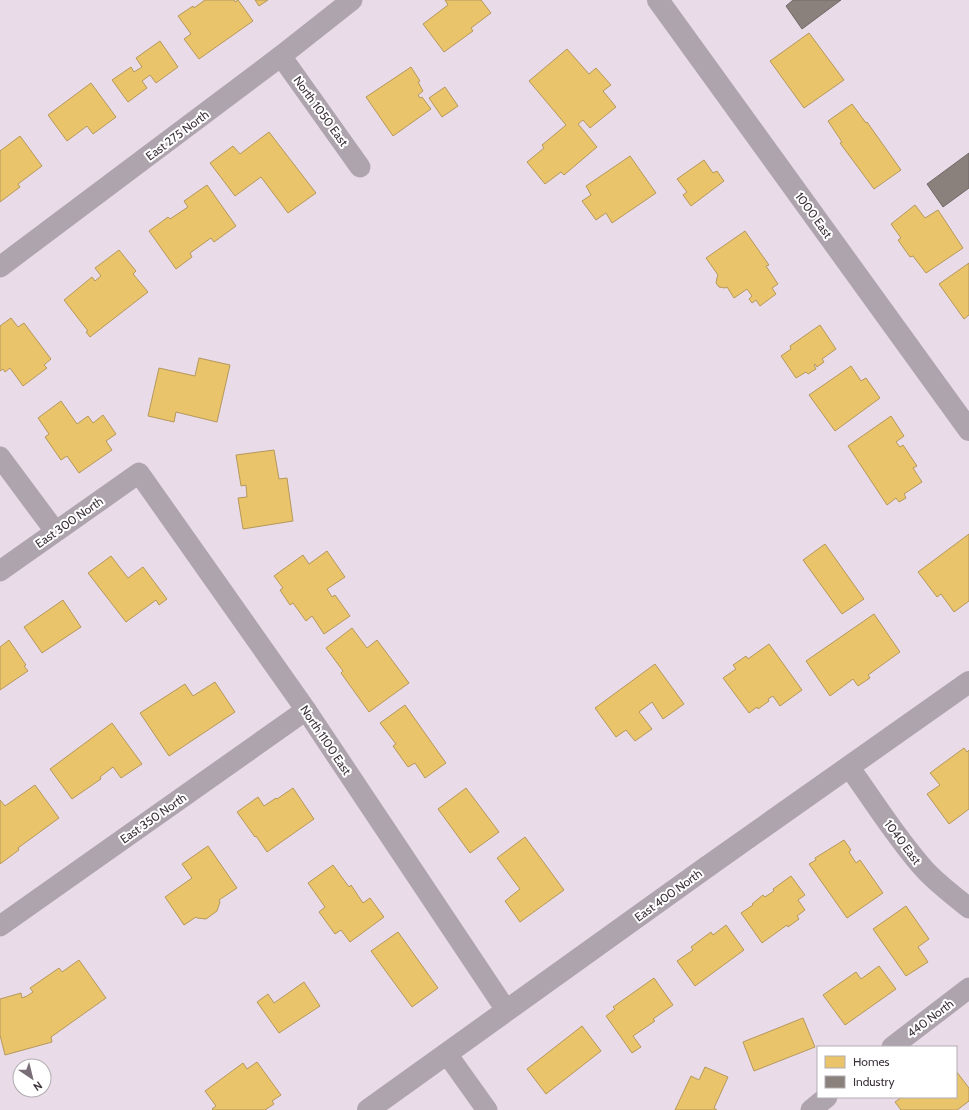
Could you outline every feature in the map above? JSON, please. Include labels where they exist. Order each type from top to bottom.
[{"type":"street","name":"East 275 North","points":[[0,268],[281,56],[352,0]]},
{"type":"street","name":"1000 East","points":[[658,0],[969,430]]},
{"type":"street","name":"North 1050 East","points":[[281,56],[360,167]]},
{"type":"street","points":[[0,456],[55,531]]},
{"type":"street","name":"East 300 North","points":[[0,570],[139,473]]},
{"type":"street","name":"North 1100 East","points":[[139,473],[306,710],[506,1010]]},
{"type":"street","name":"East 400 North","points":[[368,1110],[506,1010],[969,682]]},
{"type":"street","name":"East 350 North","points":[[0,926],[306,710]]},
{"type":"street","name":"1040 East","points":[[849,767],[901,842],[922,867],[969,908]]},
{"type":"street","name":"440 North","points":[[893,1046],[969,988]]},
{"type":"street","points":[[447,1054],[487,1110]]},
{"type":"street","points":[[811,1110],[826,1098]]},
{"type":"building: Homes","points":[[205,0],[234,0],[235,2],[238,0],[253,21],[199,59],[184,39],[191,34],[178,16],[193,6],[194,8]]},
{"type":"building: Homes","points":[[255,0],[268,0],[259,6]]},
{"type":"building: Homes","points":[[445,0],[481,0],[491,13],[471,28],[473,31],[444,52],[423,24],[448,5]]},
{"type":"building: Homes","points":[[809,33],[844,80],[804,108],[770,61]]},
{"type":"building: Homes","points":[[160,41],[178,67],[156,83],[150,75],[142,81],[147,88],[128,102],[112,80],[131,67],[134,72],[142,67],[136,58]]},
{"type":"building: Homes","points":[[567,49],[589,74],[596,68],[611,85],[603,91],[616,107],[590,128],[583,120],[578,124],[597,147],[564,175],[561,172],[545,184],[527,162],[544,148],[542,145],[566,125],[529,81]]},
{"type":"building: Homes","points":[[411,67],[420,81],[418,82],[423,91],[418,95],[420,98],[422,97],[431,109],[393,136],[366,97]]},
{"type":"building: Homes","points":[[91,83],[116,117],[93,134],[87,126],[67,141],[48,115]]},
{"type":"building: Homes","points":[[445,87],[458,106],[442,117],[429,98]]},
{"type":"building: Homes","points":[[852,104],[866,123],[867,122],[901,170],[874,189],[840,143],[842,142],[828,121]]},
{"type":"building: Homes","points":[[269,132],[316,193],[288,213],[261,177],[235,196],[210,163],[233,146],[240,154]]},
{"type":"building: Homes","points":[[20,136],[42,166],[18,184],[20,187],[0,202],[0,151]]},
{"type":"building: Homes","points":[[630,156],[656,193],[612,223],[606,213],[596,220],[582,201],[591,195],[586,186]]},
{"type":"building: Homes","points":[[704,160],[713,173],[717,171],[724,181],[691,206],[683,195],[687,192],[677,179]]},
{"type":"building: Homes","points":[[207,185],[236,226],[214,242],[211,238],[190,253],[192,257],[176,269],[149,231],[168,217],[170,219],[188,207],[184,201]]},
{"type":"building: Homes","points":[[915,205],[925,218],[938,210],[963,248],[926,273],[913,256],[910,257],[898,240],[901,238],[891,224]]},
{"type":"building: Homes","points":[[745,231],[769,265],[766,266],[778,284],[772,288],[776,294],[760,306],[756,300],[752,303],[749,299],[752,296],[747,289],[734,298],[727,287],[719,287],[716,283],[718,275],[706,258]]},
{"type":"building: Homes","points":[[119,250],[136,271],[133,274],[148,292],[90,337],[86,332],[88,331],[64,300],[92,277],[95,281],[101,276],[95,268]]},
{"type":"building: Homes","points":[[969,263],[969,315],[964,319],[939,284]]},
{"type":"building: Homes","points":[[11,318],[18,327],[24,323],[51,359],[44,365],[47,368],[23,386],[10,368],[5,372],[3,369],[0,371],[0,326]]},
{"type":"building: Homes","points":[[820,325],[836,349],[822,359],[824,362],[817,367],[815,364],[814,365],[816,369],[808,374],[806,372],[796,378],[781,356],[791,349],[790,346]]},
{"type":"building: Homes","points":[[199,358],[230,365],[217,422],[176,412],[174,422],[148,416],[159,368],[195,376]]},
{"type":"building: Homes","points":[[851,366],[861,381],[866,378],[880,398],[835,431],[809,395]]},
{"type":"building: Homes","points":[[61,401],[77,424],[88,416],[93,423],[103,415],[116,434],[106,441],[112,450],[79,473],[67,456],[61,460],[45,437],[49,434],[38,418]]},
{"type":"building: Homes","points":[[891,416],[904,436],[896,442],[900,447],[903,445],[917,466],[913,468],[922,482],[904,494],[906,498],[899,502],[896,498],[887,505],[848,446]]},
{"type":"building: Homes","points":[[274,450],[279,479],[287,478],[293,521],[243,529],[238,498],[247,497],[246,485],[241,486],[236,455]]},
{"type":"building: Homes","points":[[969,534],[969,601],[954,612],[941,594],[937,597],[918,572]]},
{"type":"building: Homes","points":[[825,544],[864,599],[842,614],[803,560]]},
{"type":"building: Homes","points":[[327,551],[345,577],[327,589],[332,597],[335,595],[350,616],[324,634],[312,616],[306,621],[293,603],[290,605],[280,590],[283,588],[274,576],[303,555],[309,564]]},
{"type":"building: Homes","points":[[111,556],[128,578],[143,567],[167,599],[159,605],[156,600],[126,622],[88,573]]},
{"type":"building: Homes","points":[[63,600],[81,627],[42,653],[24,627]]},
{"type":"building: Homes","points":[[874,614],[900,652],[868,675],[870,678],[858,686],[853,679],[830,696],[806,661]]},
{"type":"building: Homes","points":[[352,628],[367,648],[377,640],[409,683],[369,712],[341,673],[343,671],[326,648]]},
{"type":"building: Homes","points":[[9,640],[26,665],[24,666],[28,671],[0,690],[0,647]]},
{"type":"building: Homes","points":[[769,644],[802,690],[780,706],[773,696],[758,709],[757,707],[749,713],[723,678],[736,669],[733,665],[746,656],[748,659]]},
{"type":"building: Homes","points":[[655,664],[684,704],[663,719],[652,702],[639,712],[652,729],[635,741],[626,730],[616,737],[595,708]]},
{"type":"building: Homes","points":[[215,682],[235,712],[169,756],[140,713],[185,684],[193,696]]},
{"type":"building: Homes","points":[[405,705],[446,763],[425,778],[415,763],[408,767],[393,746],[396,744],[380,723]]},
{"type":"building: Homes","points":[[112,723],[142,764],[121,778],[113,767],[100,777],[101,779],[72,799],[50,769]]},
{"type":"building: Homes","points":[[964,748],[967,752],[969,750],[969,809],[949,824],[927,794],[940,785],[930,773]]},
{"type":"building: Homes","points":[[35,785],[59,818],[18,848],[19,850],[0,864],[0,800],[5,806]]},
{"type":"building: Homes","points":[[293,788],[314,819],[267,852],[237,812],[258,797],[264,806]]},
{"type":"building: Homes","points":[[466,788],[499,832],[470,853],[438,809]]},
{"type":"building: Homes","points":[[525,837],[564,890],[520,922],[505,901],[520,889],[497,858]]},
{"type":"building: Homes","points":[[844,840],[851,850],[849,852],[856,863],[860,860],[883,893],[847,918],[809,864],[816,860],[815,858]]},
{"type":"building: Homes","points":[[208,846],[237,888],[219,900],[220,902],[217,911],[206,919],[196,917],[184,925],[165,897],[192,878],[182,864]]},
{"type":"building: Homes","points":[[333,865],[349,887],[351,885],[363,903],[370,898],[384,917],[350,942],[341,930],[335,934],[319,912],[325,907],[308,883]]},
{"type":"building: Homes","points":[[791,876],[805,895],[798,900],[805,910],[797,916],[799,919],[788,927],[787,925],[762,943],[741,913],[753,905],[752,904],[763,895],[765,897],[774,891],[773,889]]},
{"type":"building: Homes","points":[[906,906],[929,939],[918,947],[928,962],[906,976],[873,929]]},
{"type":"building: Homes","points":[[726,925],[744,950],[695,986],[677,961],[693,950],[691,947],[711,932],[713,935]]},
{"type":"building: Homes","points":[[398,932],[438,988],[412,1007],[371,951]]},
{"type":"building: Homes","points":[[79,960],[106,998],[51,1037],[52,1042],[5,1055],[0,1035],[0,999],[21,993],[22,998],[27,996],[33,992],[30,988],[59,968],[62,972]]},
{"type":"building: Homes","points":[[879,966],[896,989],[845,1025],[823,995],[856,972],[861,979]]},
{"type":"building: Homes","points":[[654,978],[673,1005],[653,1019],[655,1021],[633,1036],[641,1047],[632,1053],[606,1016],[615,1009],[613,1007]]},
{"type":"building: Homes","points":[[304,982],[320,1006],[279,1033],[257,1002],[268,994],[274,1003]]},
{"type":"building: Homes","points":[[803,1018],[815,1047],[754,1071],[743,1042]]},
{"type":"building: Homes","points":[[582,1026],[601,1051],[546,1094],[527,1069]]},
{"type":"building: Homes","points":[[257,1062],[281,1095],[272,1101],[274,1104],[265,1110],[213,1110],[212,1109],[216,1106],[205,1091],[243,1063],[247,1069]]},
{"type":"building: Homes","points":[[705,1067],[728,1077],[714,1108],[717,1110],[675,1110],[691,1076],[699,1080]]},
{"type":"building: Homes","points":[[957,1072],[969,1088],[969,1101],[957,1110],[901,1110],[895,1102],[901,1098],[957,1098]]},
{"type":"building: Industry","points":[[793,0],[841,0],[802,29],[786,6]]},
{"type":"building: Industry","points":[[969,153],[969,188],[943,207],[927,184]]}]
